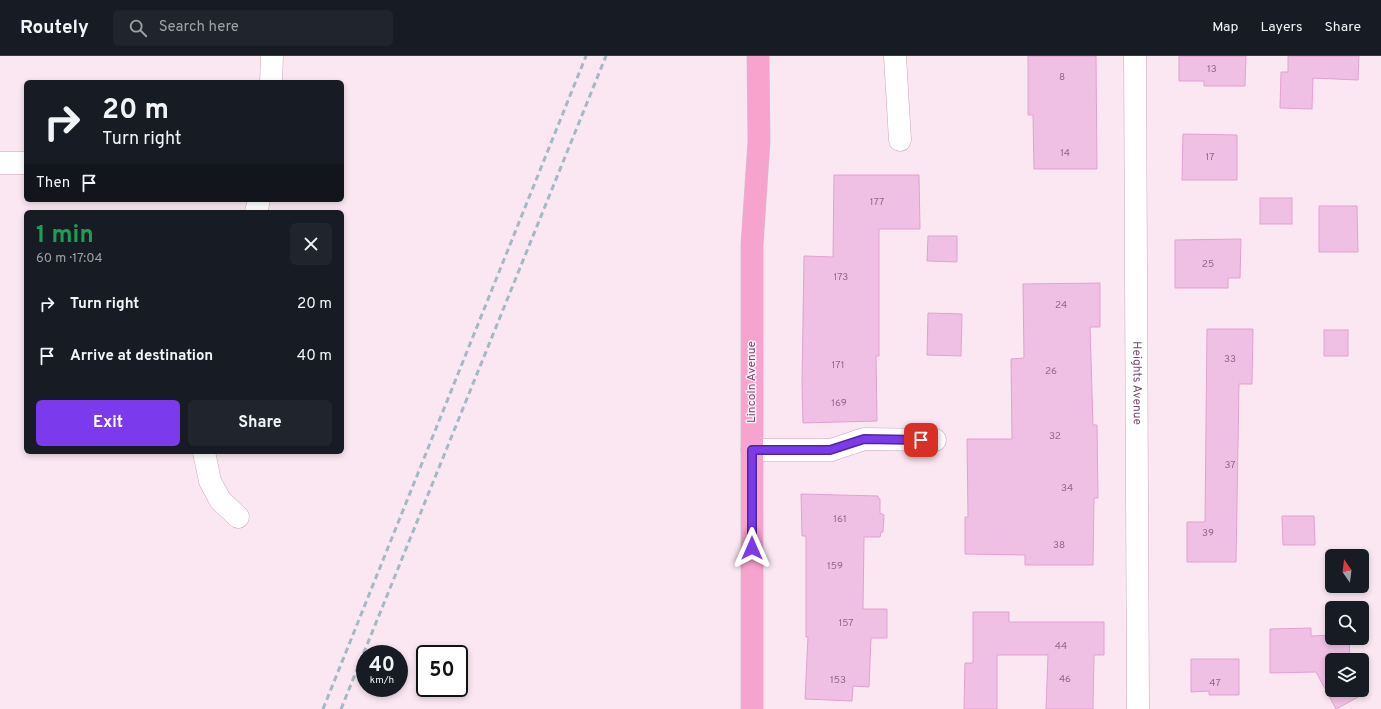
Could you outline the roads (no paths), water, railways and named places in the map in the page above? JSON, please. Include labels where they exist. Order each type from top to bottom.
[{"type":"main road","name":"Lincoln Avenue","points":[[752,709],[752,245],[759,141],[758,56]]},
{"type":"street","points":[[272,56],[272,80]]},
{"type":"street","points":[[895,56],[900,140]]},
{"type":"street","name":"Heights Avenue","points":[[1135,56],[1138,709]]},
{"type":"street","points":[[0,163],[24,163]]},
{"type":"street","points":[[752,450],[830,450],[864,439],[935,440]]},
{"type":"street","points":[[204,454],[210,481],[220,500],[238,517]]},
{"type":"railway","points":[[323,709],[586,56]]},
{"type":"railway","points":[[341,709],[606,56]]}]
